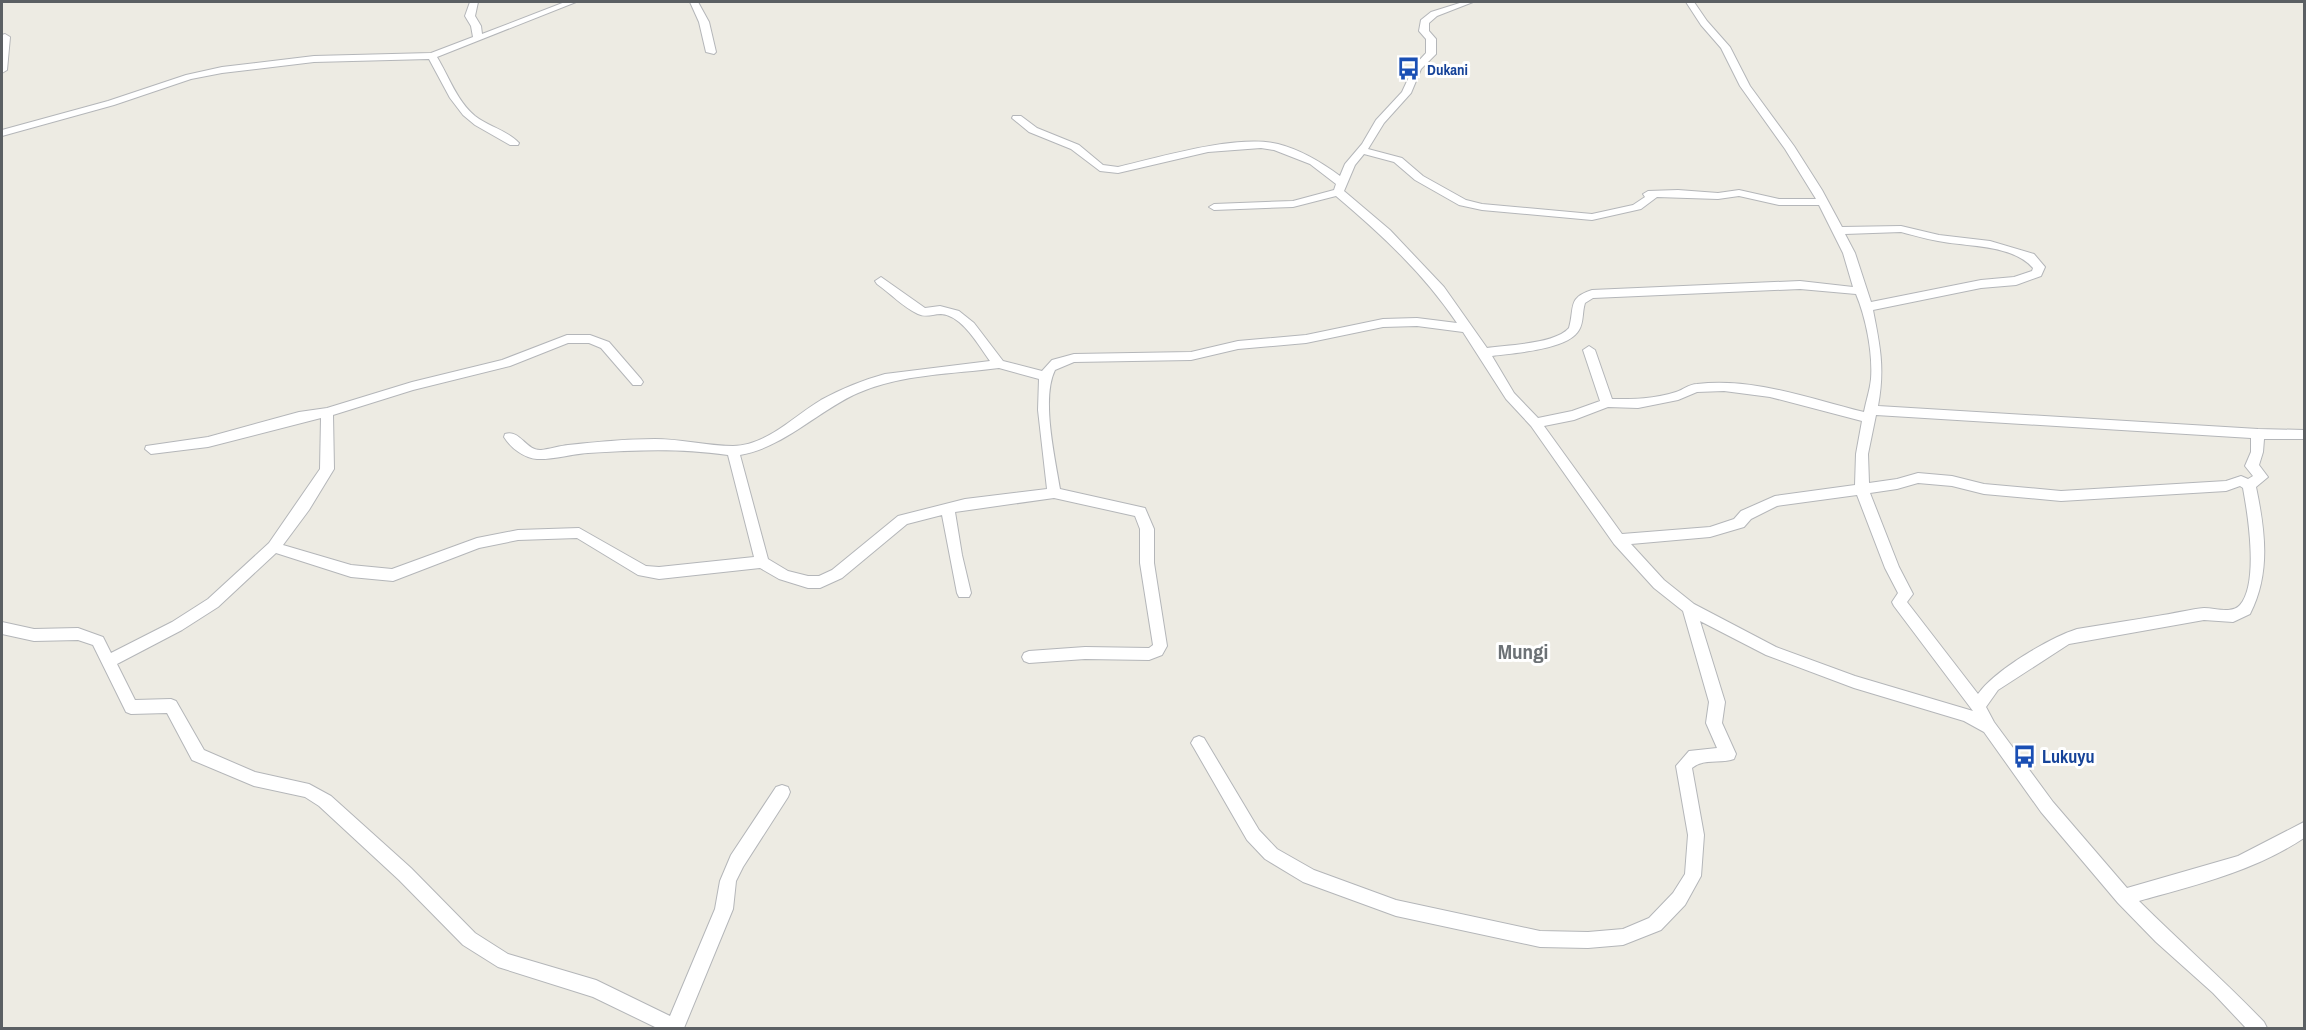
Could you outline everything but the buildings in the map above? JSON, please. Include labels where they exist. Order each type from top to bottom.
[{"type":"street","points":[[474,2],[470,16],[476,26],[478,38]]},
{"type":"street","points":[[2,133],[111,103],[189,77],[222,70],[323,58],[432,56],[573,2]]},
{"type":"street","points":[[694,2],[704,22],[711,52]]},
{"type":"street","points":[[1214,207],[1293,204],[1340,187],[1350,164],[1380,122],[1406,93],[1417,68],[1431,54],[1431,39],[1424,31],[1424,22],[1438,11],[1459,7],[1469,2]]},
{"type":"street","points":[[1690,2],[1704,23],[1725,47],[1745,86],[1790,148],[1838,231],[1854,265],[1855,278],[1867,307],[1876,355],[1877,379],[1862,454],[1862,489],[1888,560],[1906,594],[1899,602],[1978,706],[1989,727],[2047,807],[2124,897],[2162,936],[2219,987],[2258,1029]]},
{"type":"street","points":[[2,70],[5,37]]},
{"type":"street","points":[[432,56],[456,99],[471,117],[500,132],[514,143]]},
{"type":"street","points":[[1017,118],[1033,130],[1075,147],[1089,161],[1108,170],[1118,170],[1208,149],[1261,145],[1276,147],[1314,162],[1386,232],[1440,290],[1484,353],[1510,396],[1535,423],[1619,540],[1659,584],[1689,609],[1772,651],[1854,682],[1968,716],[1989,727]]},
{"type":"street","points":[[1361,150],[1398,160],[1419,178],[1463,203],[1482,207],[1592,217],[1637,207],[1652,196],[1648,194],[1718,196],[1739,193],[1779,202],[1822,202]]},
{"type":"street","points":[[1838,231],[1901,229],[1939,238],[1990,244],[2030,257],[2039,267],[2037,273],[2022,280],[1981,284],[1867,307]]},
{"type":"street","points":[[881,281],[921,311],[929,313],[940,310],[955,314],[970,326],[999,364]]},
{"type":"street","points":[[1484,353],[1563,339],[1575,327],[1578,301],[1592,294],[1800,285],[1860,291]]},
{"type":"street","points":[[1054,493],[1043,400],[1046,376],[1050,368],[1062,361],[1074,358],[1191,356],[1238,345],[1306,339],[1369,324],[1417,322],[1465,328]]},
{"type":"street","points":[[152,449],[208,442],[298,417],[327,412],[411,386],[506,363],[567,339],[590,339],[605,345],[637,382]]},
{"type":"street","points":[[1589,350],[1607,403]]},
{"type":"street","points":[[510,437],[529,453],[539,455],[575,449],[653,444],[733,452],[760,447],[828,402],[885,378],[999,364],[1046,376]]},
{"type":"street","points":[[1535,423],[1574,415],[1607,403],[1638,404],[1678,396],[1695,388],[1724,387],[1770,393],[1871,414],[2258,434],[2304,434]]},
{"type":"street","points":[[109,661],[177,626],[213,603],[274,547],[304,507],[327,469],[327,412]]},
{"type":"street","points":[[2249,485],[2261,477],[2252,466],[2257,452],[2258,434]]},
{"type":"street","points":[[733,452],[762,562]]},
{"type":"street","points":[[1619,540],[1710,532],[1740,523],[1746,515],[1775,501],[1862,489],[1918,478],[1952,481],[1984,489],[2061,495],[2226,486],[2241,481],[2249,485]]},
{"type":"street","points":[[1978,706],[1993,685],[2064,639],[2192,616],[2233,616],[2245,610],[2253,582],[2259,543],[2249,485]]},
{"type":"street","points":[[274,547],[351,571],[393,575],[477,543],[518,535],[579,533],[644,571],[659,573],[762,562],[784,575],[808,582],[820,582],[837,574],[903,520],[948,508],[1054,493],[1140,512],[1147,529],[1147,563],[1160,646],[1157,651],[1149,654],[1085,653],[1029,657]]},
{"type":"street","points":[[948,508],[955,555],[964,593]]},
{"type":"street","points":[[1199,743],[1253,835],[1271,854],[1309,876],[1396,908],[1540,939],[1588,940],[1623,937],[1655,924],[1679,899],[1692,876],[1696,835],[1684,766],[1695,756],[1728,754],[1714,723],[1717,702],[1689,609]]},
{"type":"street","points":[[2,628],[34,635],[78,634],[98,641],[131,707],[171,706],[198,755],[254,779],[309,791],[325,801],[405,874],[469,939],[504,961],[596,989],[675,1028],[724,909],[728,881],[737,861],[782,792]]},
{"type":"street","points":[[2124,897],[2221,871],[2267,851],[2304,829]]},
{"type":"place","name":"Dukani","points":[[1409,69]]},
{"type":"place","name":"Lukuyu","points":[[2024,756]]},
{"type":"district","name":"Mungi","points":[[1523,651]]}]
